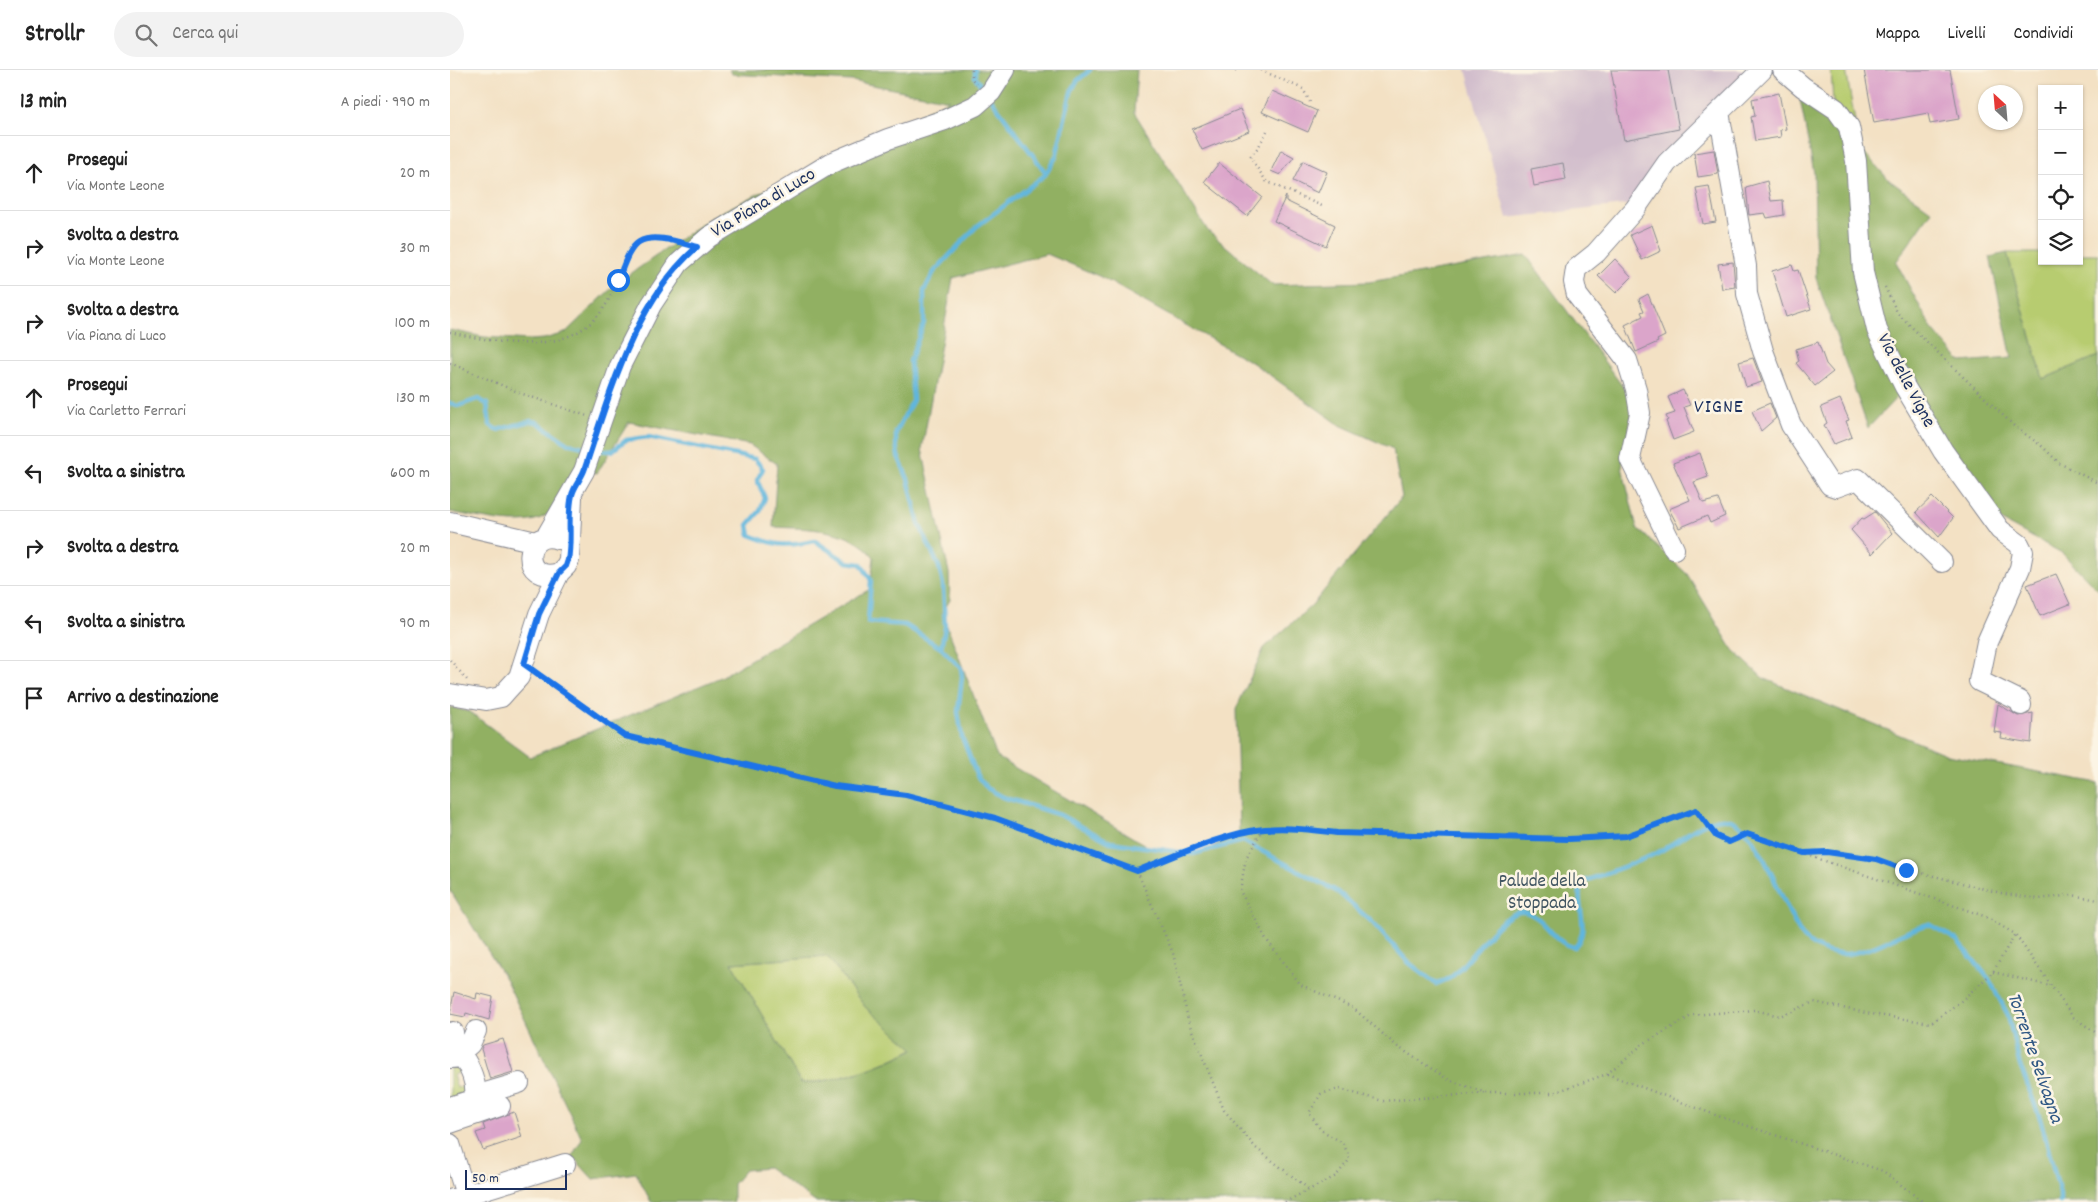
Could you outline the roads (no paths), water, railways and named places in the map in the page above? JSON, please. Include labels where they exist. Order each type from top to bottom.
[{"type":"street","name":"Via Piana di Luco","points":[[537,545],[572,495],[584,471],[620,366],[650,305],[679,263],[709,237],[831,163],[975,106],[991,92],[1006,70]]},
{"type":"street","points":[[1674,549],[1630,459],[1640,413],[1636,389],[1627,360],[1577,295],[1574,282],[1576,269],[1596,253],[1635,209],[1667,163],[1762,70]]},
{"type":"street","name":"Via delle Vigne","points":[[1783,70],[1803,87],[1836,109],[1849,127],[1856,161],[1863,272],[1877,330],[1905,388],[1943,451],[2000,530],[2019,544],[2023,552],[2020,568],[1987,642],[1979,681],[2020,700],[2021,705]]},
{"type":"street","points":[[1719,112],[1746,266],[1747,294],[1763,351],[1791,425],[1830,485],[1836,487],[1858,479],[1942,562]]},
{"type":"street","points":[[450,694],[486,700],[501,697],[519,677],[556,568],[572,495]]},
{"type":"street","points":[[450,522],[473,525],[537,545],[560,540],[568,550],[556,568]]},
{"type":"street","points":[[537,545],[532,566],[556,568]]},
{"type":"street","points":[[457,1055],[470,1044],[476,1031]]},
{"type":"street","points":[[453,1032],[457,1055],[467,1063],[468,1077],[476,1090],[475,1096]]},
{"type":"street","points":[[450,1107],[469,1101],[475,1096],[519,1083]]},
{"type":"street","points":[[450,1123],[500,1106]]},
{"type":"street","points":[[450,1144],[458,1198],[565,1164]]},
{"type":"waterway","points":[[975,70],[975,77],[984,90]]},
{"type":"waterway","points":[[941,648],[945,627],[943,585],[939,567],[919,524],[908,479],[898,456],[896,443],[896,432],[913,400],[910,361],[924,323],[924,291],[934,272],[976,227],[1045,175],[1056,157],[1071,92],[1077,81],[1090,70]]},
{"type":"waterway","points":[[991,99],[1046,173]]},
{"type":"waterway","name":"Torrente Selvagna","points":[[450,403],[458,406],[478,399],[487,404],[490,425],[497,430],[531,421],[537,422],[567,443],[587,448]]},
{"type":"waterway","name":"Torrente Selvagna","points":[[596,450],[612,451],[626,440],[648,437],[755,459],[763,469],[757,480],[765,498],[760,511],[748,525],[750,535],[774,543],[789,545],[815,541],[847,562],[861,564],[871,580],[868,622],[905,625],[941,648],[961,668],[962,677],[958,712],[962,737],[977,776],[987,788],[1003,797],[1060,815],[1110,842],[1193,854],[1243,841],[1338,892],[1372,922],[1408,962],[1436,984],[1450,978],[1457,972],[1495,928],[1515,913],[1524,912],[1532,915],[1560,941],[1574,947],[1582,933],[1583,924],[1580,899],[1582,882],[1657,853],[1705,824],[1721,819],[1734,822],[1747,832],[1758,849],[1797,927],[1805,939],[1814,946],[1825,951],[1847,954],[1868,949],[1929,924],[1957,940],[1989,979],[2008,1015],[2019,1062],[2041,1121],[2060,1194],[2060,1202]]},
{"type":"district","name":"VIGNE","points":[[1719,408]]},
{"type":"park label","name":"Palude della Stoppada","points":[[1542,893]]}]
